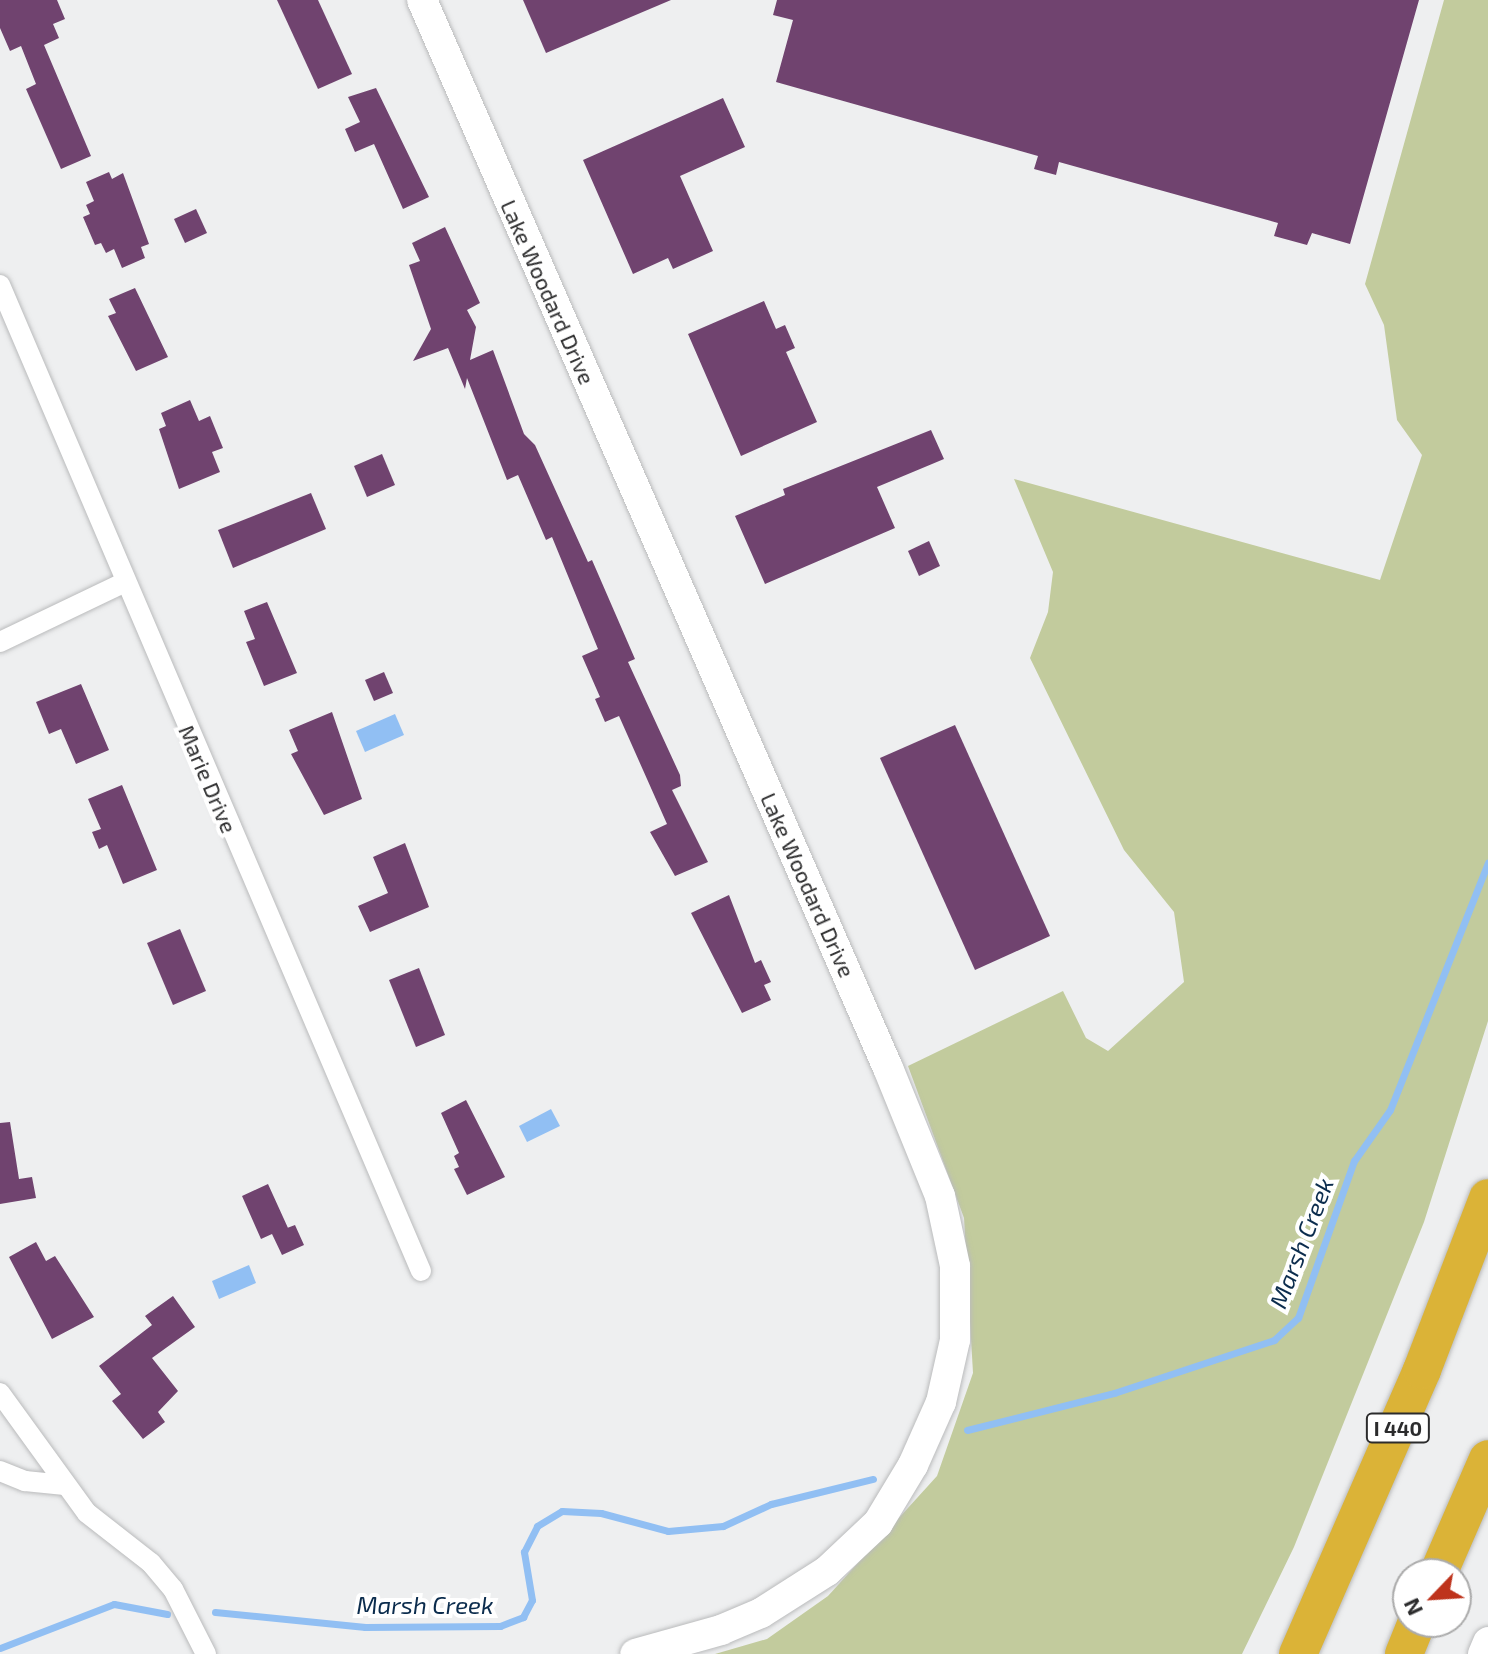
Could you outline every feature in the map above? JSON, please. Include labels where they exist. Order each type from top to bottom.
[{"type":"highway","name":"I 440","points":[[1298,1654],[1411,1396],[1488,1198]]},
{"type":"highway","points":[[1445,1558],[1488,1459]]},
{"type":"street","name":"Lake Woodard Drive","points":[[422,0],[888,1068],[940,1196],[955,1266],[955,1340],[941,1402],[925,1444],[878,1523],[827,1571],[761,1613],[721,1630],[635,1654]]},
{"type":"street","name":"Marie Drive","points":[[0,285],[123,583],[421,1271]]},
{"type":"street","points":[[0,642],[123,583]]},
{"type":"street","points":[[0,1393],[87,1513],[151,1563],[173,1589],[204,1647]]},
{"type":"street","points":[[0,1471],[25,1481],[65,1485]]},
{"type":"street","points":[[1483,1654],[1488,1642]]},
{"type":"green space","points":[[1444,0],[1488,0],[1488,1021],[1424,1222],[1294,1547],[1242,1654],[715,1654],[767,1639],[828,1596],[937,1476],[973,1373],[964,1218],[908,1066],[1063,991],[1086,1038],[1108,1051],[1184,982],[1174,912],[1124,850],[1030,658],[1048,612],[1053,572],[1014,479],[1380,580],[1422,455],[1397,420],[1384,325],[1365,284]]},
{"type":"water","points":[[395,714],[404,735],[365,752],[356,731]]},
{"type":"water","points":[[551,1109],[560,1126],[527,1142],[519,1126]]},
{"type":"water","points":[[249,1265],[256,1283],[219,1299],[212,1281]]},
{"type":"building","points":[[0,0],[57,0],[65,19],[53,24],[59,38],[44,45],[91,156],[61,169],[26,89],[36,84],[21,46],[10,51],[0,28]]},
{"type":"building","points":[[277,0],[318,0],[352,74],[318,89]]},
{"type":"building","points":[[523,0],[671,0],[546,53]]},
{"type":"building","points":[[777,0],[1419,0],[1350,244],[1312,233],[1307,245],[1274,236],[1278,223],[1059,162],[1056,175],[1034,169],[1038,156],[776,82],[793,20],[773,15]]},
{"type":"building","points":[[376,88],[429,197],[403,209],[374,144],[355,152],[345,129],[360,122],[348,97]]},
{"type":"building","points":[[723,98],[745,147],[680,176],[713,251],[673,269],[668,258],[633,274],[583,160]]},
{"type":"building","points":[[109,172],[112,179],[123,173],[149,244],[141,247],[145,258],[122,268],[114,249],[106,253],[101,243],[95,245],[83,217],[90,214],[86,205],[94,201],[86,182]]},
{"type":"building","points":[[196,209],[207,233],[185,243],[174,219]]},
{"type":"building","points":[[445,227],[480,303],[467,310],[476,327],[470,360],[493,350],[524,434],[535,445],[588,562],[592,560],[635,659],[628,662],[680,775],[681,786],[672,790],[708,862],[675,876],[650,832],[667,824],[619,716],[605,722],[595,699],[600,697],[582,656],[598,649],[552,537],[546,540],[518,475],[507,480],[467,378],[465,389],[448,348],[413,361],[431,329],[409,265],[420,261],[412,243]]},
{"type":"building","points":[[135,288],[168,357],[136,371],[108,316],[116,313],[109,299]]},
{"type":"building","points":[[764,301],[776,329],[785,325],[795,348],[786,352],[817,422],[741,456],[688,334]]},
{"type":"building","points":[[190,400],[199,421],[210,416],[223,448],[212,452],[220,472],[179,489],[159,429],[166,426],[161,413]]},
{"type":"building","points":[[931,430],[944,459],[877,487],[895,528],[765,584],[735,516],[785,495],[783,489]]},
{"type":"building","points":[[382,454],[395,485],[367,497],[354,466]]},
{"type":"building","points":[[311,493],[326,529],[233,568],[218,530]]},
{"type":"building","points":[[929,541],[940,566],[919,576],[908,551]]},
{"type":"building","points":[[267,602],[297,673],[264,686],[246,642],[255,639],[244,611]]},
{"type":"building","points":[[384,672],[393,693],[374,701],[365,680]]},
{"type":"building","points":[[81,684],[109,750],[76,764],[61,729],[49,734],[36,702]]},
{"type":"building","points":[[332,712],[362,799],[324,815],[291,754],[298,751],[289,730]]},
{"type":"building","points":[[955,725],[1050,936],[975,970],[880,758]]},
{"type":"building","points":[[122,785],[157,870],[123,884],[107,845],[99,849],[92,832],[101,829],[88,799]]},
{"type":"building","points":[[405,843],[429,907],[370,932],[358,906],[388,893],[373,857]]},
{"type":"building","points":[[729,895],[755,963],[761,960],[771,982],[764,985],[771,1000],[742,1013],[691,913]]},
{"type":"building","points":[[180,929],[206,991],[173,1005],[147,943]]},
{"type":"building","points":[[419,968],[445,1035],[416,1047],[389,980]]},
{"type":"building","points":[[466,1100],[505,1177],[467,1195],[454,1169],[459,1167],[454,1156],[459,1153],[441,1113]]},
{"type":"building","points":[[10,1122],[19,1179],[32,1177],[36,1198],[0,1204],[0,1123]]},
{"type":"building","points":[[268,1184],[288,1228],[295,1225],[304,1245],[282,1255],[272,1234],[261,1239],[242,1196]]},
{"type":"building","points":[[36,1242],[46,1261],[55,1256],[94,1317],[52,1339],[9,1257]]},
{"type":"building","points":[[173,1296],[195,1327],[152,1358],[178,1391],[158,1412],[165,1422],[143,1439],[112,1401],[121,1394],[99,1366],[152,1325],[145,1316]]},
{"type":"waterway","name":"Marsh Creek","points":[[967,1430],[1114,1393],[1274,1340],[1298,1318],[1354,1161],[1390,1110],[1488,863]]},
{"type":"waterway","name":"Marsh Creek","points":[[215,1612],[365,1627],[500,1626],[523,1617],[532,1600],[524,1552],[537,1526],[562,1511],[601,1513],[668,1531],[723,1526],[771,1504],[873,1479]]},
{"type":"waterway","name":"Marsh Creek","points":[[0,1648],[114,1604],[167,1614]]}]
